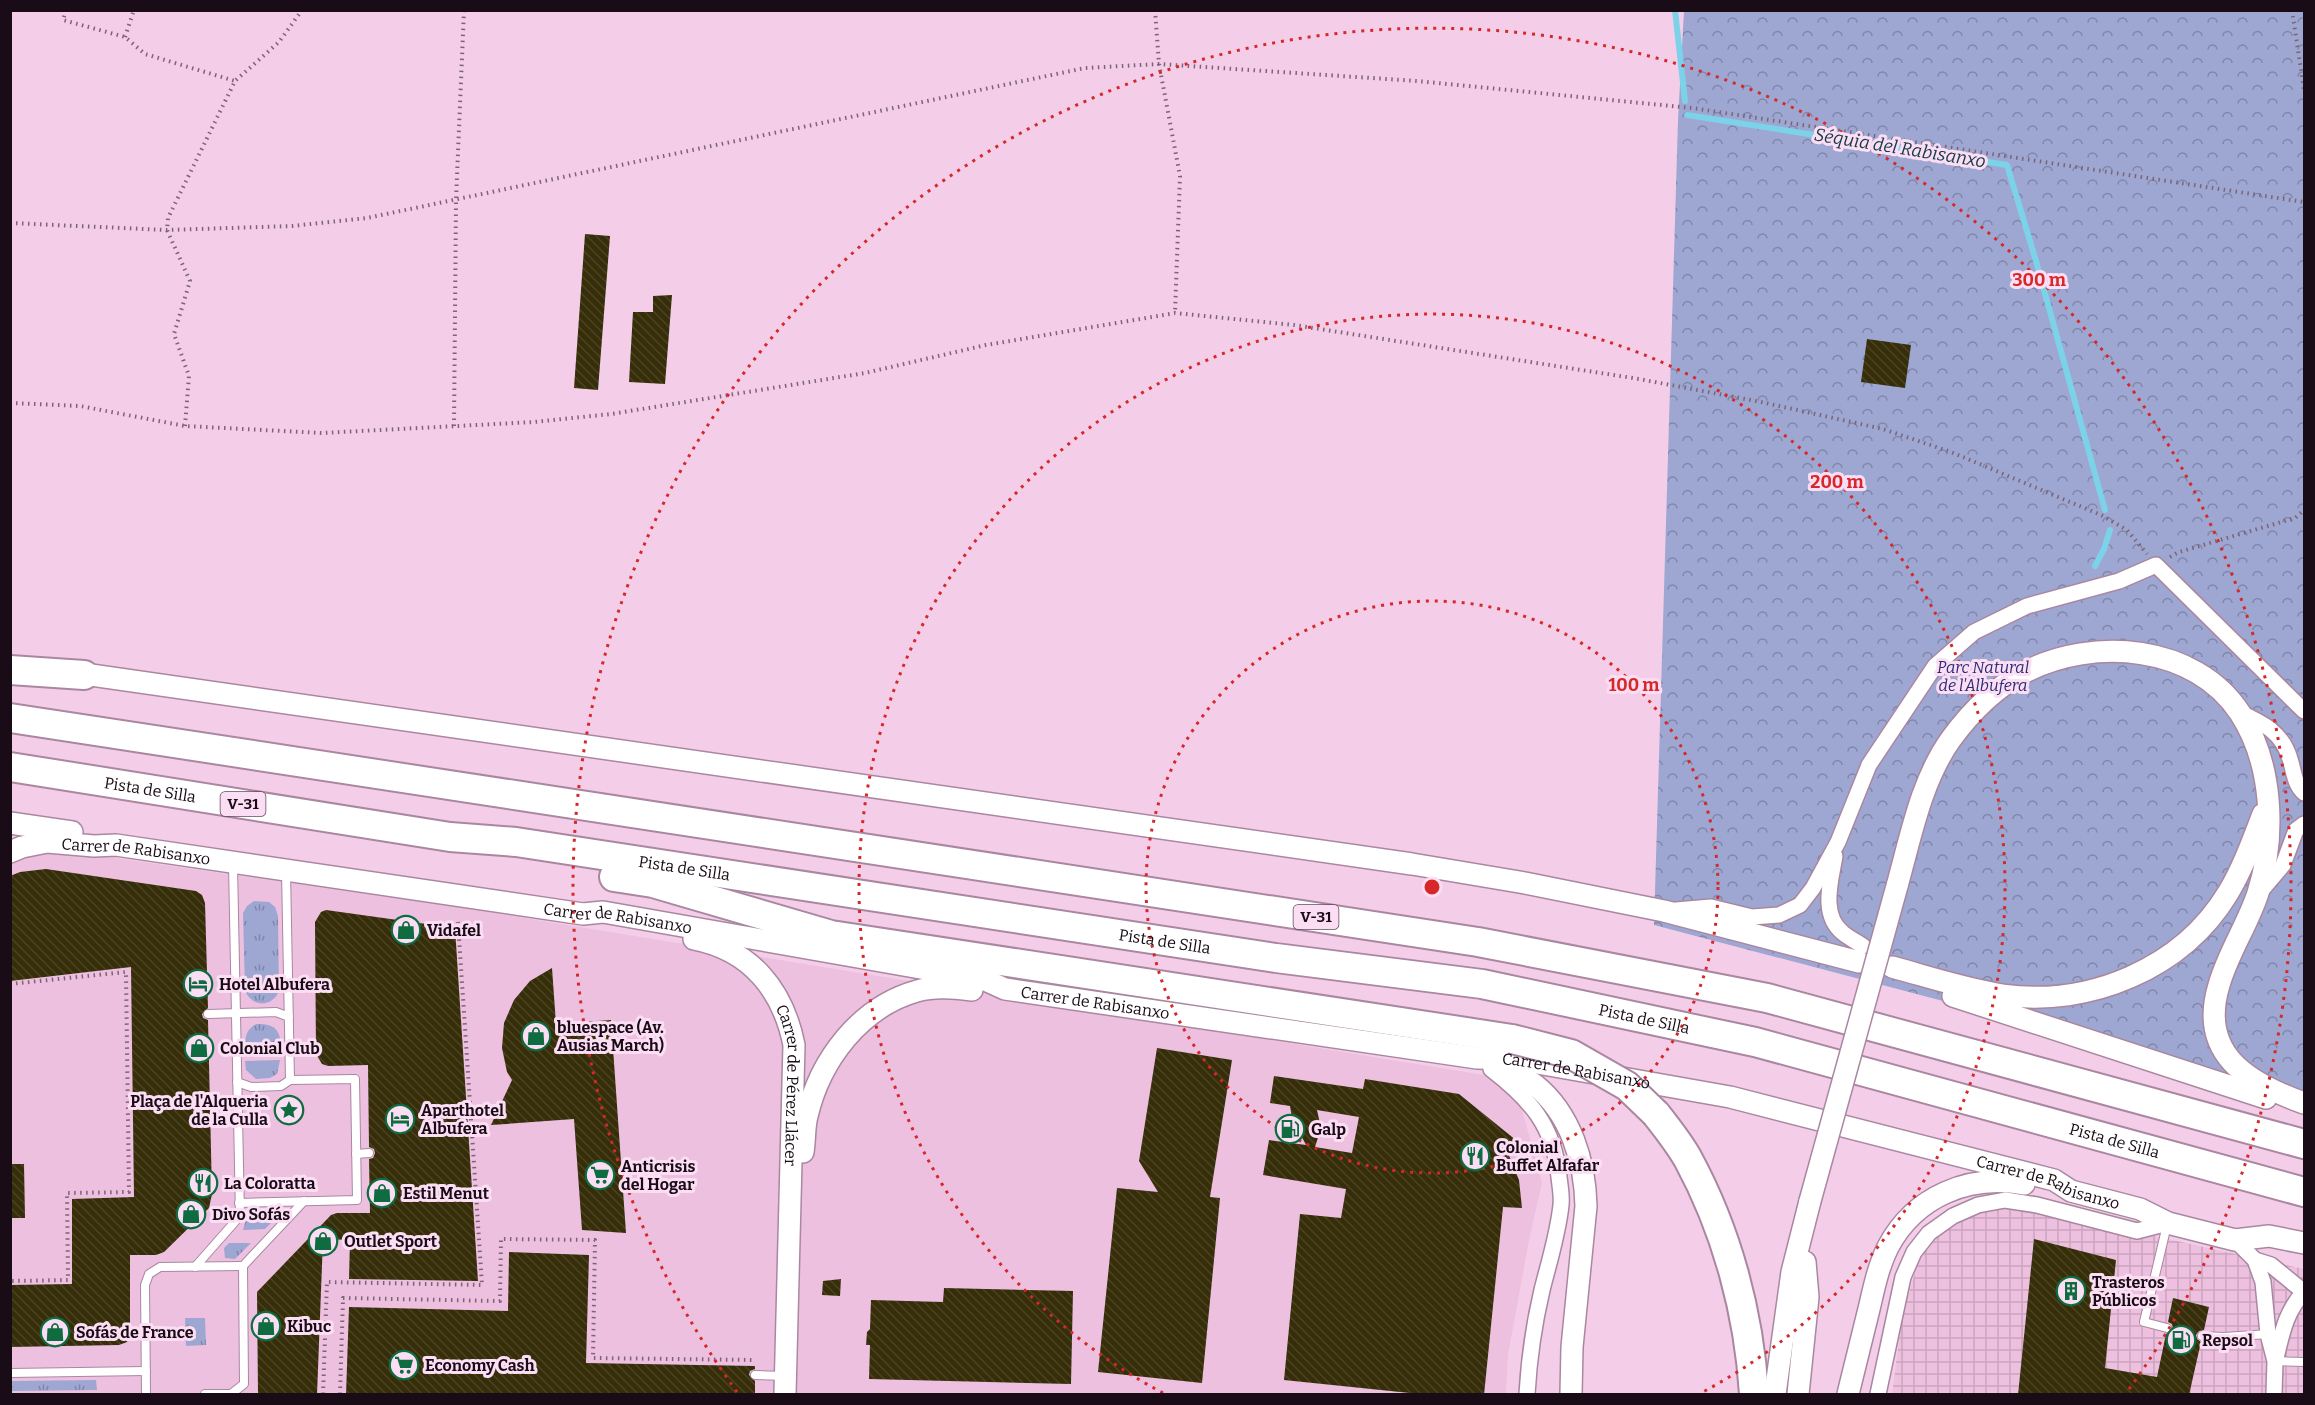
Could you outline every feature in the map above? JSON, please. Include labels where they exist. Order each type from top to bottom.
[{"type":"highway","points":[[10,670],[84,675]]},
{"type":"highway","name":"V-31","points":[[10,718],[1478,942],[1767,998],[2304,1144]]},
{"type":"highway","name":"Pista de Silla","points":[[10,767],[450,837],[516,842],[1276,958],[1482,984],[1755,1042],[2304,1192]]},
{"type":"highway","points":[[450,837],[512,862],[652,883],[831,935],[1512,1039],[1571,1054],[1628,1086],[1656,1114],[1687,1157],[1728,1253],[1744,1314],[1752,1363],[1754,1395]]},
{"type":"street","points":[[1664,911],[1711,907],[1752,917],[1779,915],[1800,905],[1813,888],[1838,842],[1869,765],[1935,666],[1974,632],[2027,606],[2119,581],[2156,565],[2304,711]]},
{"type":"street","points":[[1774,1395],[1792,1272],[1917,814],[1932,773],[1950,740],[1972,712],[2025,672],[2055,661],[2088,653],[2134,652],[2165,659],[2194,672],[2218,689],[2240,712],[2258,747],[2266,777],[2268,838],[2264,872],[2257,896],[2219,983],[2214,1008],[2215,1026],[2219,1042],[2233,1064],[2254,1082],[2304,1105]]},
{"type":"street","points":[[10,660],[84,675],[1412,864],[1525,883],[1861,954]]},
{"type":"street","points":[[2240,712],[2265,724],[2279,736],[2290,756],[2298,788],[2304,793]]},
{"type":"street","points":[[2267,805],[2233,883],[2210,918],[2188,940],[2157,963],[2125,981],[2092,991],[2043,997],[2004,995],[1968,988],[1891,966],[2283,1104],[2304,1105]]},
{"type":"street","points":[[10,823],[94,836],[116,845]]},
{"type":"street","points":[[2257,896],[2283,865],[2296,830],[2304,824]]},
{"type":"street","name":"Carrer de Rabisanxo","points":[[10,852],[47,842],[94,846],[116,845],[285,868],[583,914],[603,912],[983,980],[1005,989],[1477,1058],[1515,1059],[1730,1098],[2054,1180],[2071,1191],[2140,1209],[2168,1223],[2235,1240]]},
{"type":"street","points":[[1838,842],[1828,900],[1833,919],[1841,932],[1861,954]]},
{"type":"street","name":"Carrer de Pérez Llácer","points":[[583,914],[602,922],[714,943],[739,956],[760,975],[778,997],[789,1024],[794,1045],[785,1385]]},
{"type":"street","name":"Carrer de Pérez Llácer","points":[[799,1395],[803,1153],[807,1116],[820,1076],[835,1050],[860,1024],[892,1001],[918,991],[946,987],[985,991],[1005,989]]},
{"type":"street","points":[[1477,1058],[1518,1090],[1533,1107],[1543,1122],[1558,1164],[1562,1203],[1536,1318],[1527,1395]]},
{"type":"street","points":[[1477,1058],[1521,1076],[1548,1097],[1568,1126],[1579,1152],[1586,1206],[1572,1347],[1571,1395]]},
{"type":"street","points":[[1848,1395],[1878,1274],[1888,1248],[1901,1226],[1923,1205],[1951,1189],[2004,1180],[2053,1191],[2071,1191]]},
{"type":"street","name":"Carrer de Rabisanxo","points":[[1878,1395],[1903,1277],[1914,1252],[1929,1233],[1953,1216],[1978,1205],[2005,1200],[2137,1231],[2168,1223]]},
{"type":"street","points":[[1785,1395],[1805,1262],[1810,1201]]},
{"type":"street","points":[[2235,1240],[2269,1236],[2304,1243]]},
{"type":"street","points":[[2235,1240],[2255,1260],[2271,1266],[2304,1292],[2292,1306],[2285,1322],[2275,1361],[2274,1395]]},
{"type":"street","points":[[2255,1260],[2263,1282],[2268,1334],[2275,1361]]},
{"type":"street","points":[[1798,1395],[1808,1297],[1805,1262]]},
{"type":"lane","points":[[195,1267],[240,1216],[233,861]]},
{"type":"lane","points":[[285,868],[290,1080]]},
{"type":"lane","points":[[208,1014],[276,1012],[289,1017]]},
{"type":"lane","points":[[237,1082],[251,1087],[281,1086],[290,1080],[355,1079],[357,1200],[239,1203]]},
{"type":"lane","points":[[356,1154],[369,1153]]},
{"type":"lane","points":[[205,1395],[231,1394],[244,1384],[243,1266],[303,1201]]},
{"type":"lane","points":[[2167,1328],[2144,1322],[2168,1223]]},
{"type":"lane","points":[[146,1395],[145,1285],[149,1274],[160,1267],[243,1266]]},
{"type":"lane","points":[[2202,1336],[2268,1334]]},
{"type":"lane","points":[[2275,1361],[2304,1362]]},
{"type":"lane","points":[[10,1373],[146,1371]]},
{"type":"lane","points":[[755,1375],[785,1385]]},
{"type":"path","points":[[66,10],[63,20],[125,37],[145,54],[235,81]]},
{"type":"path","points":[[125,37],[134,10]]},
{"type":"path","points":[[185,426],[189,376],[174,334],[190,280],[167,230],[168,218],[235,81],[279,42],[302,10]]},
{"type":"path","points":[[454,426],[456,200],[464,10]]},
{"type":"path","points":[[1155,10],[1159,64],[1180,176],[1175,314]]},
{"type":"path","points":[[2292,10],[2304,90]]},
{"type":"path","points":[[10,223],[167,230],[292,226],[345,220],[456,200],[1085,68],[1159,64],[1417,81],[1692,108],[2304,202]]},
{"type":"path","points":[[10,403],[80,406],[185,426],[322,433],[534,422],[622,412],[865,373],[986,345],[1175,314],[1294,325],[1639,379],[1761,402],[1883,429],[1952,452],[2101,515],[2127,531],[2156,565],[2179,552],[2295,518],[2304,510]]},
{"type":"path","points":[[323,1395],[327,1282],[482,1285],[458,922]]},
{"type":"path","points":[[10,984],[126,972],[129,1192],[67,1193],[68,1280],[10,1281]]},
{"type":"path","points":[[340,1395],[343,1298],[500,1301],[501,1239],[595,1240],[592,1358],[755,1360]]},
{"type":"shaded area","points":[[11,843],[463,908],[1490,1076],[1522,1109],[1542,1183],[1508,1355],[1506,1394],[11,1394]]},
{"type":"shaded area","points":[[1991,1200],[2304,1269],[2304,1394],[1892,1394],[1902,1317],[1924,1241]]},
{"type":"green space","name":"Parc Natural de l'Albufera","points":[[1684,11],[2304,11],[2304,1096],[1654,925],[1678,120]]},
{"type":"green space","points":[[254,901],[269,902],[275,907],[278,916],[279,991],[276,997],[267,1003],[257,1003],[245,991],[243,913]]},
{"type":"green space","points":[[256,1024],[276,1029],[281,1042],[245,1042],[248,1032]]},
{"type":"green space","points":[[280,1060],[277,1074],[270,1078],[256,1079],[246,1070],[245,1061]]},
{"type":"green space","points":[[277,1212],[277,1217],[265,1229],[243,1230],[248,1213]]},
{"type":"green space","points":[[229,1243],[251,1243],[235,1259],[225,1258],[224,1248]]},
{"type":"green space","points":[[185,1318],[205,1318],[206,1345],[186,1346]]},
{"type":"green space","points":[[96,1380],[97,1390],[11,1391],[11,1381]]},
{"type":"building","points":[[585,234],[610,236],[598,390],[574,388]]},
{"type":"building","points":[[672,295],[665,384],[629,382],[633,312],[653,312],[653,296]]},
{"type":"building","points":[[1867,339],[1911,345],[1905,388],[1861,382]]},
{"type":"building","points":[[46,869],[196,891],[202,895],[205,903],[208,1008],[202,1014],[203,1018],[208,1020],[212,1194],[209,1208],[164,1252],[156,1255],[130,1255],[130,1334],[127,1342],[119,1345],[10,1347],[10,1285],[72,1284],[72,1199],[134,1197],[131,967],[10,981],[10,876],[20,872]]},
{"type":"building","points":[[326,910],[455,928],[478,1281],[349,1279],[350,1240],[323,1239],[317,1395],[258,1395],[257,1292],[331,1215],[370,1213],[369,1159],[373,1158],[375,1153],[374,1149],[369,1147],[368,1065],[328,1066],[322,1064],[316,1054],[315,922],[321,912]]},
{"type":"building","points":[[552,968],[556,1024],[611,1020],[626,1233],[582,1230],[574,1119],[491,1125],[512,1080],[507,1072],[502,1048],[504,1023],[514,1000],[530,981]]},
{"type":"building","points":[[1157,1048],[1232,1060],[1210,1197],[1220,1198],[1202,1383],[1098,1372],[1117,1188],[1158,1192],[1139,1161]]},
{"type":"building","points":[[1274,1076],[1363,1089],[1365,1079],[1459,1094],[1522,1145],[1508,1153],[1519,1180],[1522,1208],[1503,1207],[1484,1395],[1429,1395],[1284,1380],[1300,1214],[1341,1218],[1346,1189],[1263,1175],[1269,1140],[1306,1145],[1292,1118],[1290,1106],[1270,1103]],"holes":[[[1317,1110],[1359,1117],[1352,1153],[1315,1147],[1321,1128]]]},
{"type":"building","points":[[10,1164],[24,1164],[25,1218],[10,1218]]},
{"type":"building","name":"Trasteros Públicos","points":[[2034,1239],[2116,1260],[2105,1368],[2157,1377],[2166,1334],[2171,1333],[2173,1329],[2172,1324],[2168,1322],[2173,1298],[2209,1307],[2204,1330],[2199,1331],[2196,1335],[2201,1342],[2189,1395],[2018,1395]]},
{"type":"building","points":[[509,1252],[589,1255],[586,1363],[755,1366],[749,1375],[755,1381],[755,1395],[346,1395],[349,1307],[508,1311]]},
{"type":"building","points":[[841,1279],[840,1296],[822,1295],[823,1281]]},
{"type":"building","points":[[944,1288],[1073,1291],[1071,1384],[869,1379],[870,1345],[866,1345],[867,1332],[870,1329],[871,1300],[943,1302]]},
{"type":"waterway","name":"Séquia del Rabisanxo","points":[[1675,10],[1685,101]]},
{"type":"waterway","name":"Séquia del Rabisanxo","points":[[1687,115],[2007,165],[2105,510]]},
{"type":"waterway","name":"Séquia del Rabisanxo","points":[[2095,566],[2110,530]]},
{"type":"place","name":"Vidafel","points":[[406,930]]},
{"type":"place","name":"Hotel Albufera","points":[[198,984]]},
{"type":"place","name":"bluespace (Av. Ausias March)","points":[[536,1036]]},
{"type":"place","name":"Colonial Club","points":[[199,1048]]},
{"type":"place","name":"Plaça de l'Alqueria de la Culla","points":[[289,1110]]},
{"type":"place","name":"Aparthotel Albufera","points":[[400,1119]]},
{"type":"place","name":"Galp","points":[[1290,1129]]},
{"type":"place","name":"Colonial Buffet Alfafar","points":[[1475,1156]]},
{"type":"place","name":"Anticrisis del Hogar","points":[[600,1175]]},
{"type":"place","name":"La Coloratta","points":[[203,1183]]},
{"type":"place","name":"Estil Menut","points":[[382,1193]]},
{"type":"place","name":"Divo Sofás","points":[[191,1214]]},
{"type":"place","name":"Outlet Sport","points":[[323,1241]]},
{"type":"place","name":"Trasteros Públicos","points":[[2071,1291]]},
{"type":"place","name":"Kibuc","points":[[266,1326]]},
{"type":"place","name":"Sofás de France","points":[[55,1332]]},
{"type":"place","name":"Repsol","points":[[2181,1340]]},
{"type":"place","name":"Economy Cash","points":[[404,1365]]}]
